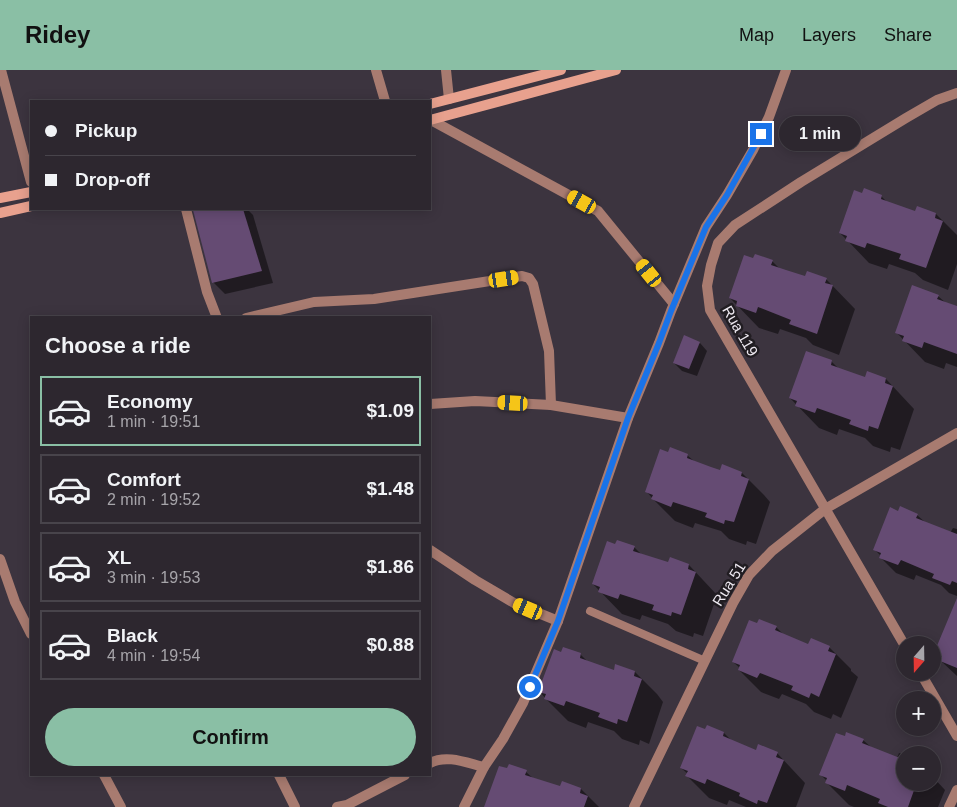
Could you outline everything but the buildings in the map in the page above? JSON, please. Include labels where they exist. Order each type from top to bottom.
[{"type":"main road","points":[[431,104],[561,70]]},
{"type":"main road","points":[[431,120],[616,70]]},
{"type":"main road","points":[[0,198],[30,192]]},
{"type":"main road","points":[[0,213],[30,206]]},
{"type":"street","points":[[2,70],[30,178]]},
{"type":"street","points":[[376,70],[385,100]]},
{"type":"street","points":[[446,70],[449,99]]},
{"type":"street","points":[[464,807],[484,767],[503,739],[523,703],[558,621],[628,418],[674,304],[706,227],[732,188],[770,117],[786,70]]},
{"type":"street","name":"Rua 119","points":[[899,636],[710,310],[707,286],[710,265],[718,243],[736,225],[801,182],[906,118],[937,100],[957,93]]},
{"type":"street","points":[[431,121],[598,211],[674,304]]},
{"type":"street","points":[[186,210],[207,292],[217,316]]},
{"type":"street","points":[[254,316],[314,302],[374,299],[522,276],[529,278],[533,284],[549,351],[551,405]]},
{"type":"street","points":[[431,404],[475,401],[551,405],[628,418]]},
{"type":"street","name":"Rua 51","points":[[634,807],[733,603],[749,575],[772,551],[825,509],[957,432]]},
{"type":"street","points":[[431,551],[514,603],[558,621]]},
{"type":"street","points":[[0,559],[15,602],[30,632]]},
{"type":"street","points":[[925,681],[957,736]]},
{"type":"street","points":[[431,762],[436,760],[450,759],[484,767]]},
{"type":"street","points":[[105,776],[121,807]]},
{"type":"street","points":[[280,776],[295,807]]},
{"type":"street","points":[[337,807],[347,806],[404,776]]},
{"type":"street","points":[[949,807],[957,790]]},
{"type":"lane","points":[[590,611],[705,661]]},
{"type":"route","points":[[530,687],[558,621],[628,418],[706,227],[727,195],[761,134]]}]
